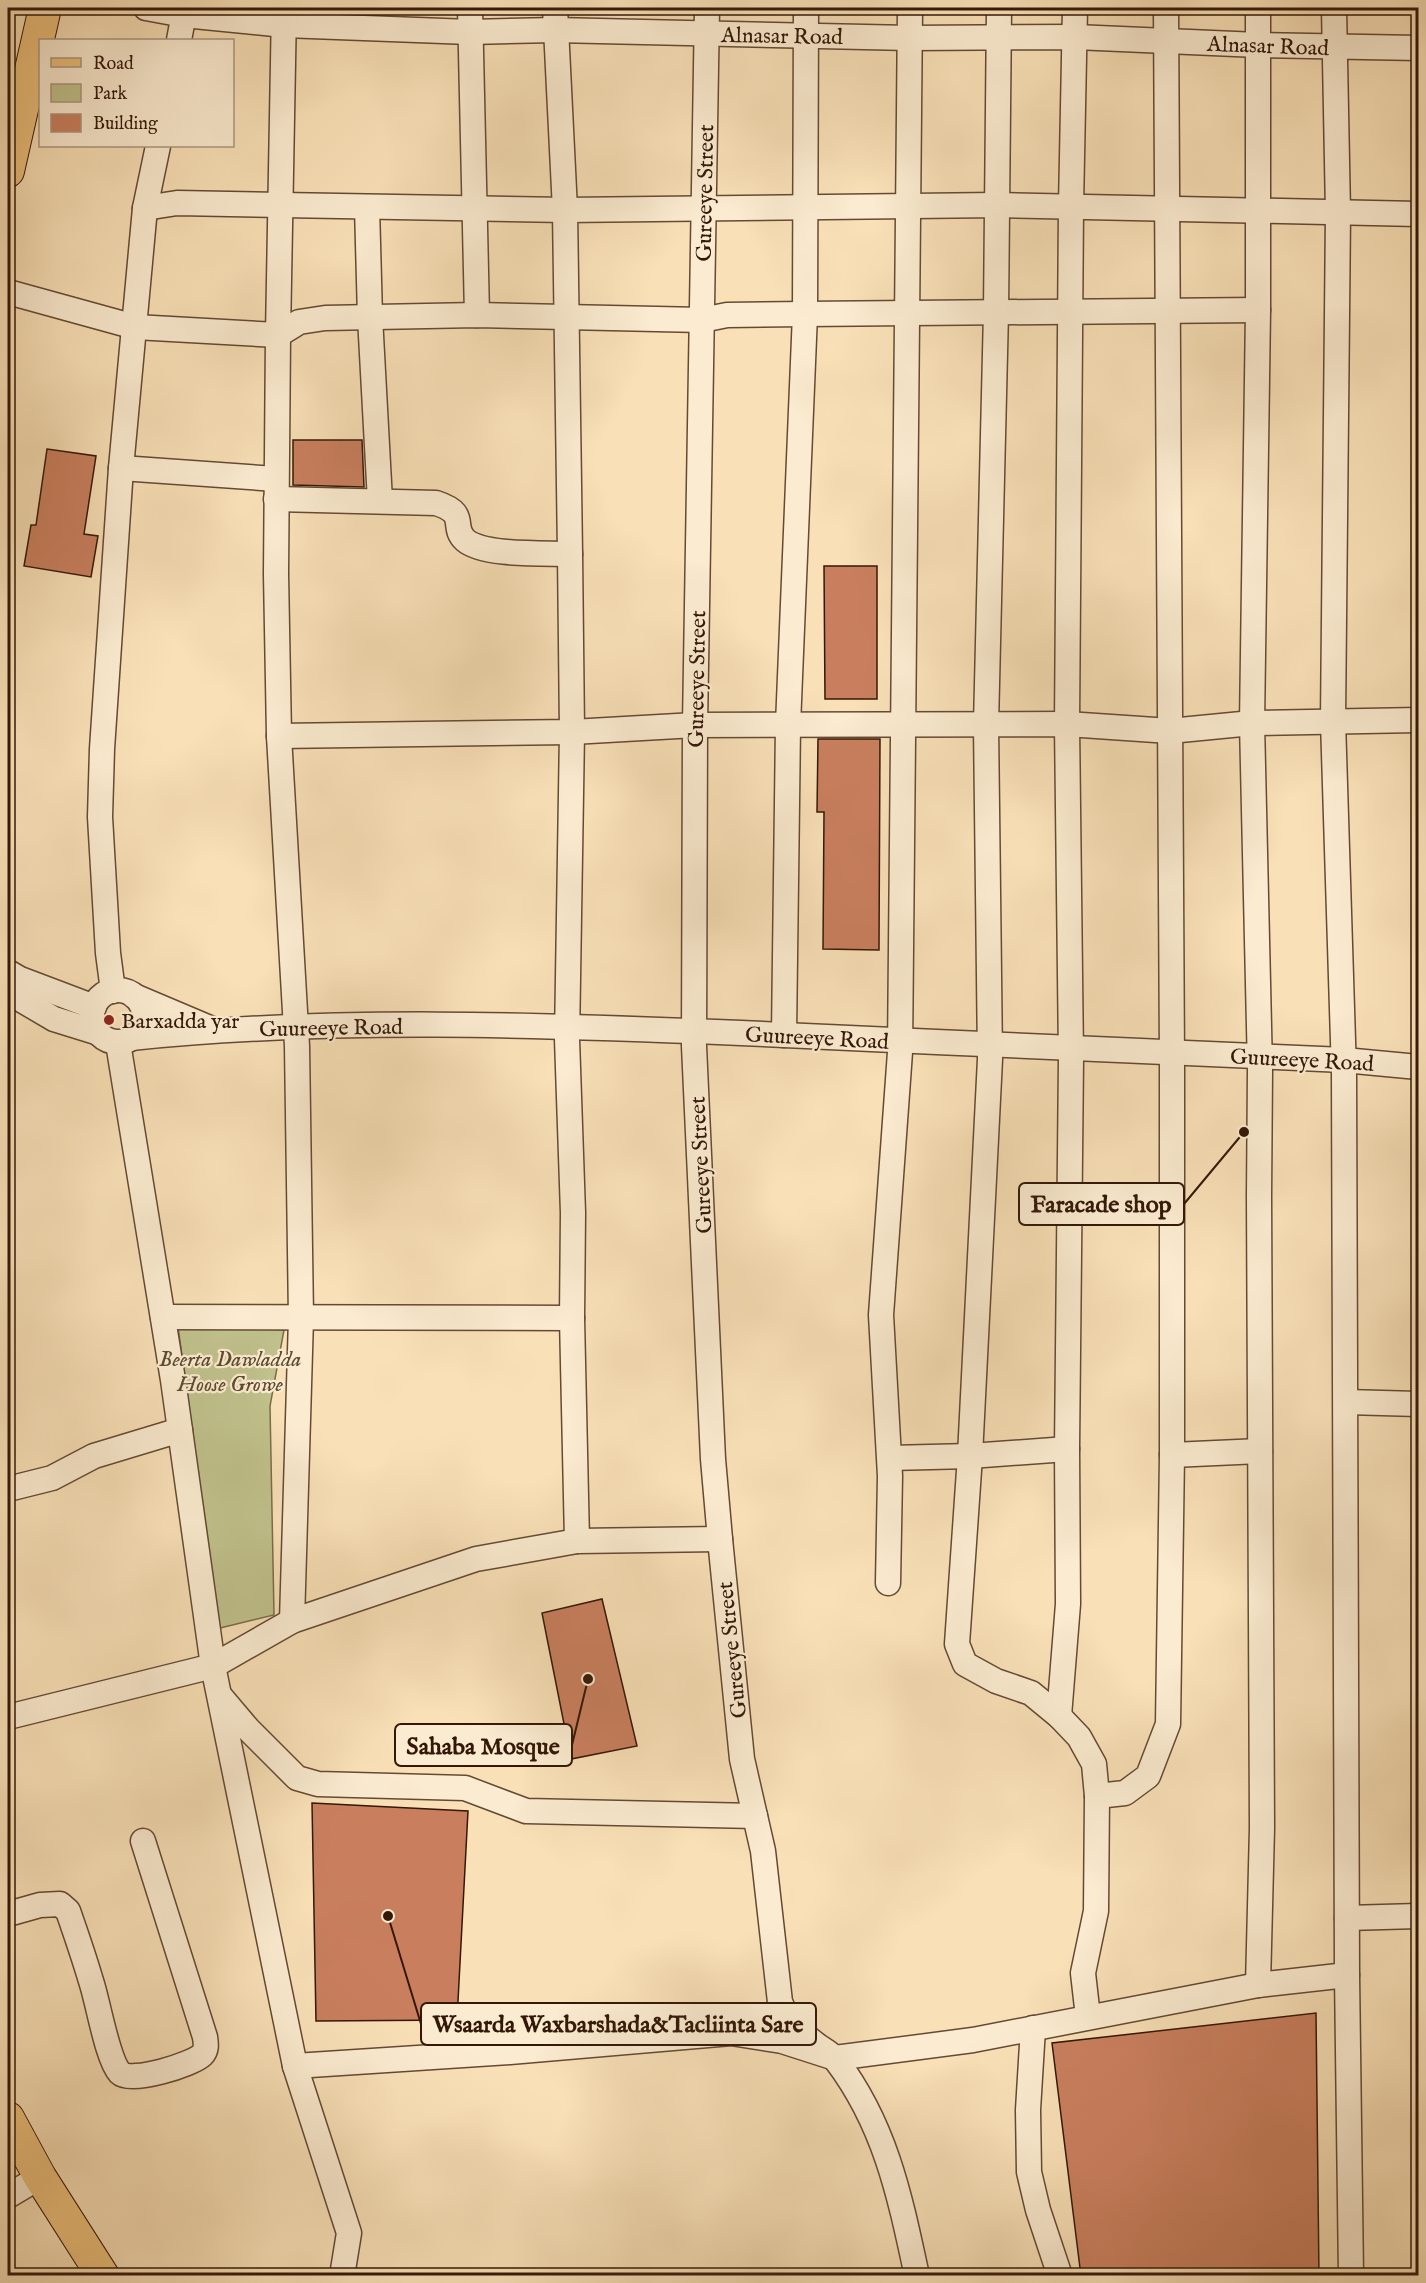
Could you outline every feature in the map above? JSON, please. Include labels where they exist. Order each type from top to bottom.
[{"type":"main road","points":[[8,171],[45,8]]},
{"type":"main road","points":[[8,2118],[40,2177],[103,2276]]},
{"type":"street","name":"Alnasar Road","points":[[146,8],[284,16],[470,32],[555,19],[706,35],[806,34],[910,38],[1075,37],[1258,45],[1419,48]]},
{"type":"street","points":[[470,8],[477,315]]},
{"type":"street","name":"Gureeye Street","points":[[707,8],[695,725],[693,1031],[713,1459],[720,1539],[742,1759],[763,1851],[780,2002],[786,2017],[798,2031],[834,2058],[872,2116],[892,2167],[917,2276]]},
{"type":"street","points":[[784,1035],[788,725],[805,314],[806,8]]},
{"type":"street","points":[[888,1582],[890,1458],[881,1315],[900,1040],[910,8]]},
{"type":"street","points":[[999,8],[996,312],[986,725],[990,1045],[970,1456],[957,1644],[965,1664],[996,1681],[1031,1694],[1059,1716],[1079,1737],[1094,1764],[1097,1796],[1096,1911],[1083,1973],[1088,2017]]},
{"type":"street","points":[[1059,1716],[1068,1604],[1066,1449],[1071,1048],[1067,724],[1075,8]]},
{"type":"street","points":[[1097,1796],[1125,1793],[1148,1776],[1168,1724],[1172,1455],[1172,1053],[1166,8]]},
{"type":"street","points":[[1258,8],[1259,211],[1252,723],[1260,1057],[1262,1828],[1258,1985]]},
{"type":"street","points":[[1334,8],[1338,213],[1333,720],[1344,1060],[1347,1975],[1351,2276]]},
{"type":"street","points":[[179,39],[184,11]]},
{"type":"street","points":[[284,16],[276,574],[279,736],[295,1026],[302,1318],[292,1621]]},
{"type":"street","points":[[555,19],[565,210],[570,554],[572,732],[567,1025],[573,1213],[572,1318],[577,1540]]},
{"type":"street","points":[[8,992],[54,1019],[96,1032],[110,1041],[125,1041],[138,1033],[143,1018],[143,1010],[124,994],[108,942],[100,817],[102,749],[121,468],[145,208],[158,147]]},
{"type":"street","points":[[145,208],[177,203],[565,210],[997,205],[1419,214]]},
{"type":"street","points":[[367,207],[370,317],[380,501]]},
{"type":"street","points":[[8,292],[135,327],[278,335],[298,322],[325,318],[477,315],[702,320],[727,315],[1258,310]]},
{"type":"street","points":[[121,468],[380,501],[436,503],[450,507],[457,518],[460,536],[466,542],[485,550],[570,554]]},
{"type":"street","points":[[279,736],[572,732],[695,725],[1067,724],[1170,731],[1252,723],[1419,720]]},
{"type":"street","points":[[8,972],[20,980],[94,1007]]},
{"type":"street","points":[[96,1032],[92,1015],[98,999],[124,994],[215,1030]]},
{"type":"street","name":"Guureeye Road","points":[[125,1041],[215,1030],[295,1026],[567,1025],[1344,1060],[1419,1067]]},
{"type":"street","points":[[125,1041],[213,1666],[294,2066],[350,2233],[342,2276]]},
{"type":"street","points":[[163,1317],[572,1318]]},
{"type":"street","points":[[1346,1402],[1419,1404]]},
{"type":"street","points":[[8,1489],[52,1478],[94,1456],[180,1430]]},
{"type":"street","points":[[890,1458],[970,1456],[1066,1449]]},
{"type":"street","points":[[1172,1455],[1260,1451]]},
{"type":"street","points":[[8,1717],[213,1666],[292,1621],[476,1559],[577,1540],[720,1539]]},
{"type":"street","points":[[218,1693],[248,1729],[297,1778],[318,1784],[465,1788],[526,1811],[755,1816]]},
{"type":"street","points":[[8,1914],[40,1905],[60,1904],[68,1911],[113,2060],[121,2074],[130,2078],[155,2074],[202,2055],[207,2047],[205,2037],[143,1841]]},
{"type":"street","points":[[1347,1918],[1419,1916]]},
{"type":"street","points":[[294,2066],[510,2052],[731,2033],[782,2041],[834,2058],[973,2040],[1258,1985],[1347,1975]]},
{"type":"street","points":[[1033,2028],[1028,2110],[1029,2172],[1038,2210],[1060,2276]]},
{"type":"street","points":[[8,2196],[40,2177]]},
{"type":"green space","name":"Beerta Dawladda Hoose Growe","points":[[177,1320],[284,1330],[270,1406],[274,1615],[220,1628]]},
{"type":"building","points":[[293,440],[362,440],[364,487],[293,485]]},
{"type":"building","points":[[47,449],[96,456],[84,534],[98,536],[91,577],[24,566],[31,525],[36,525]]},
{"type":"building","points":[[824,566],[877,566],[877,699],[825,699]]},
{"type":"building","points":[[818,739],[880,739],[879,950],[823,949],[824,812],[817,812]]},
{"type":"building","points":[[602,1599],[637,1746],[571,1759],[542,1613]]},
{"type":"building","points":[[312,1803],[468,1811],[457,2020],[316,2021]]},
{"type":"building","points":[[1316,2013],[1319,2276],[1081,2276],[1052,2043]]},
{"type":"place","name":"Barxadda yar","points":[[109,1020]]},
{"type":"place","name":"Faracade shop","points":[[1244,1132]]},
{"type":"place","name":"Sahaba Mosque","points":[[588,1679]]},
{"type":"place","name":"Wsaarda Waxbarshada&Tacliinta Sare","points":[[388,1916]]}]
